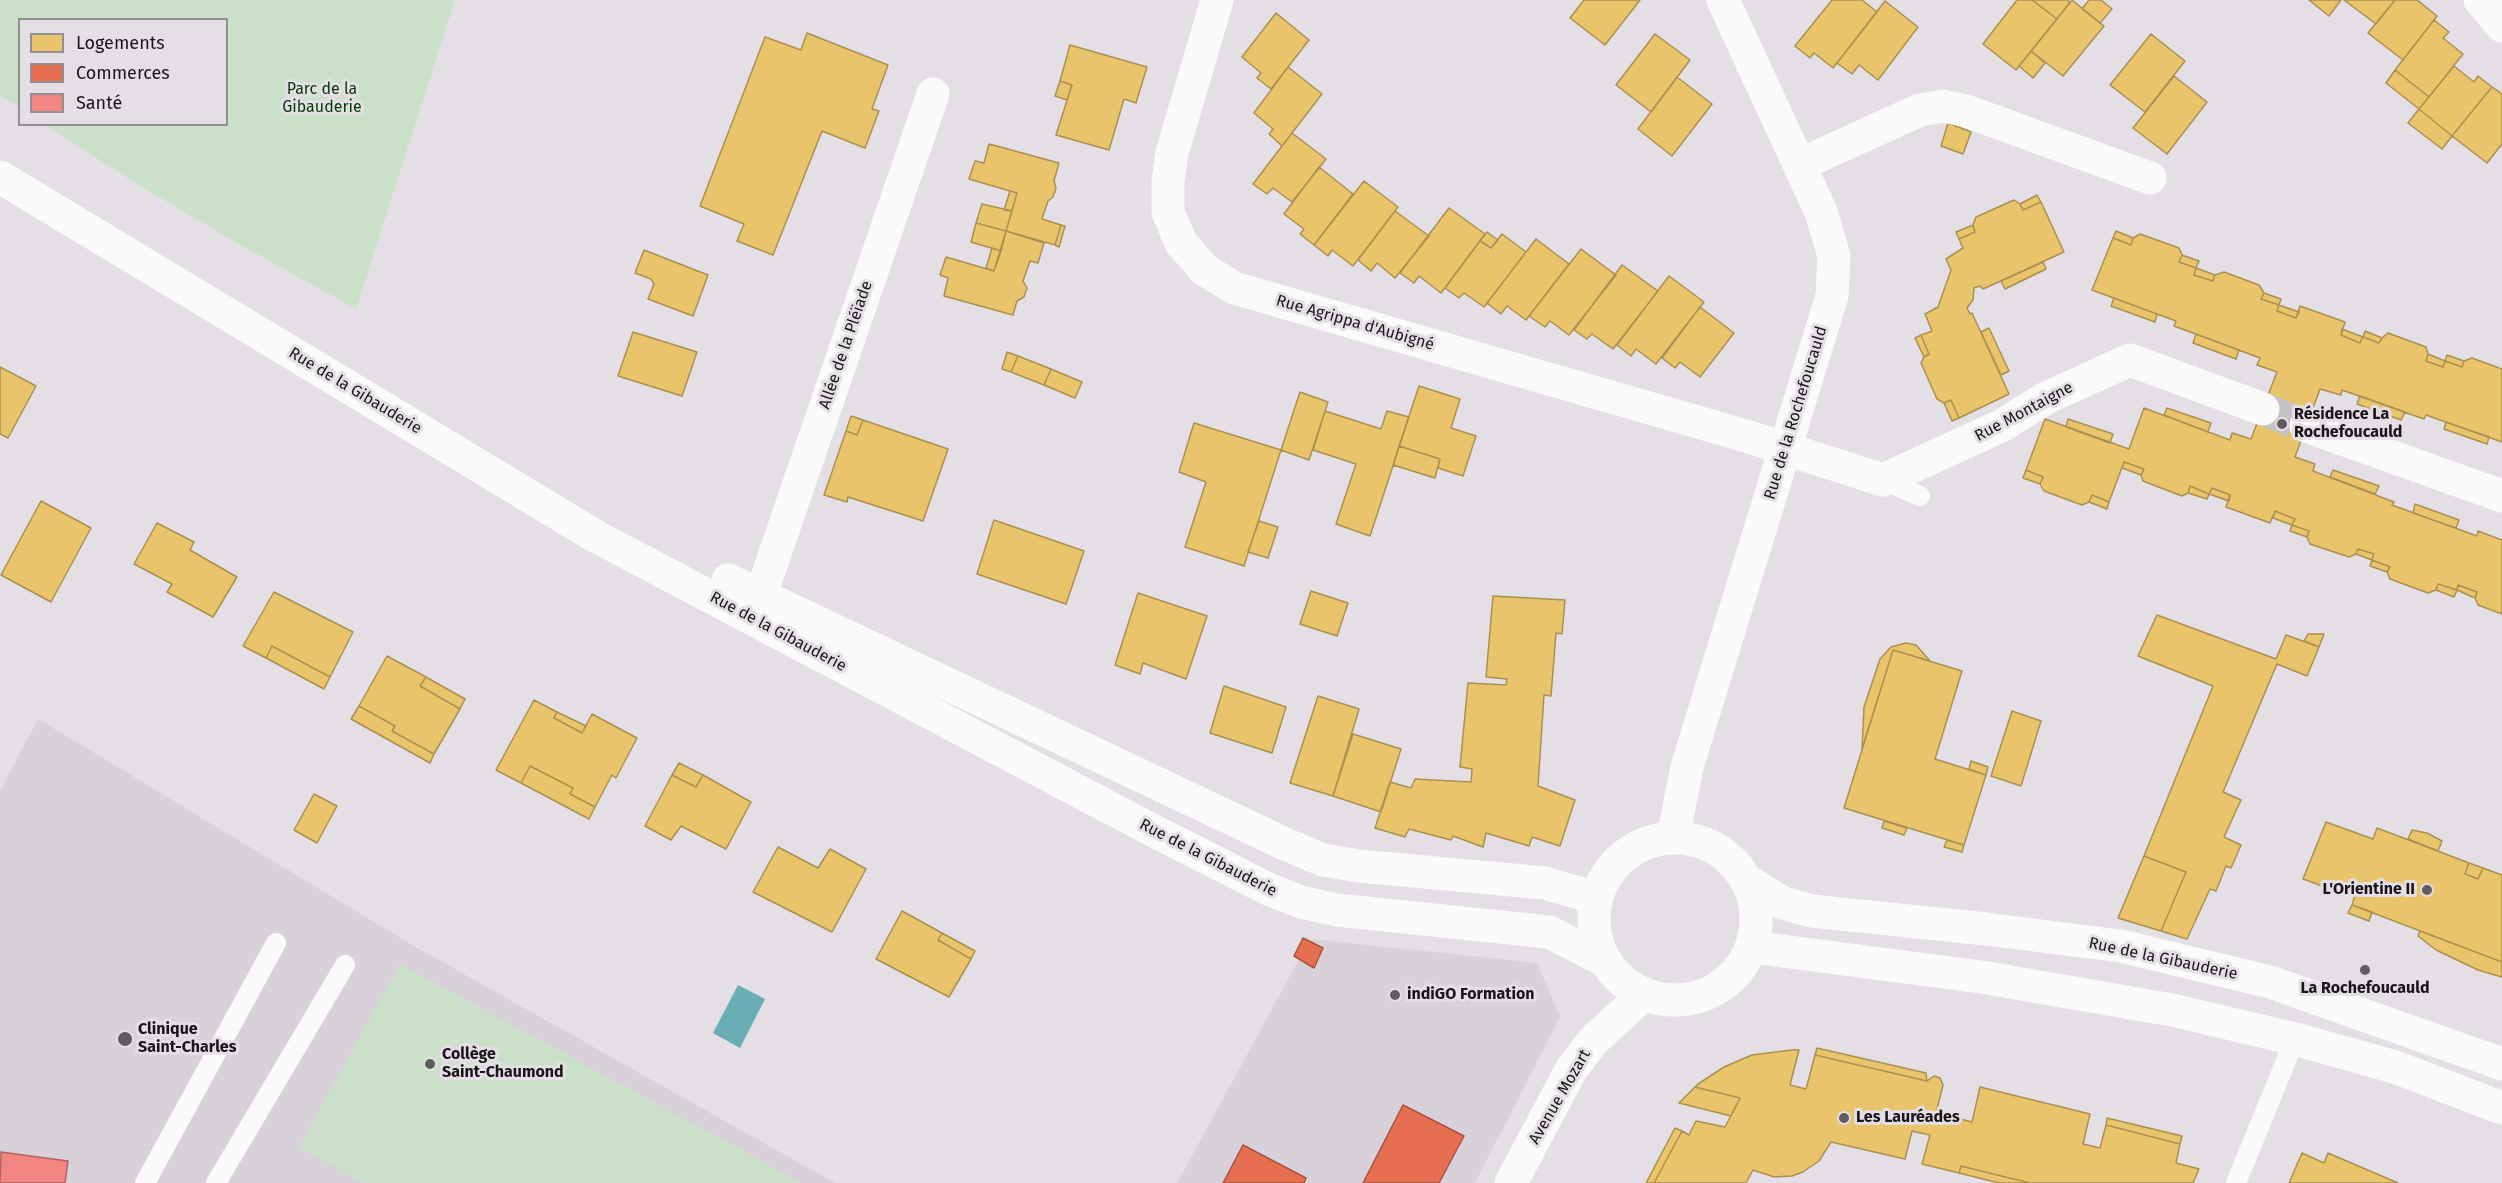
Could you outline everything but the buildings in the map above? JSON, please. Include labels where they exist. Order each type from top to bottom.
[{"type":"street","name":"Rue Agrippa d'Aubigné","points":[[1217,0],[1172,153],[1168,181],[1168,212],[1181,243],[1205,270],[1234,288],[1786,448]]},
{"type":"street","name":"Rue de la Rochefoucauld","points":[[1673,838],[1687,767],[1832,296],[1834,256],[1821,212],[1801,164],[1723,0]]},
{"type":"street","points":[[2480,0],[2502,26]]},
{"type":"street","name":"Allée de la Pléïade","points":[[760,597],[933,94]]},
{"type":"street","points":[[1801,164],[1920,110],[1943,106],[1966,111],[2150,178]]},
{"type":"street","name":"Rue de la Gibauderie","points":[[0,152],[609,518],[760,597],[1274,839],[1323,860],[1359,866],[1545,883],[1596,898]]},
{"type":"street","name":"Rue de la Gibauderie","points":[[0,177],[597,537],[1268,889],[1301,902],[1337,910],[1549,932],[1604,960]]},
{"type":"street","name":"Rue Montaigne","points":[[1883,480],[2003,425],[2046,398],[2130,360],[2263,409]]},
{"type":"street","points":[[2306,426],[2502,496]]},
{"type":"street","points":[[1786,448],[1883,480]]},
{"type":"street","points":[[1673,838],[1695,841],[1715,849],[1733,862],[1746,880],[1754,901],[1756,925],[1752,947],[1739,970],[1719,988],[1695,998],[1669,1001],[1644,994],[1621,981],[1604,960],[1596,940],[1593,919],[1596,898],[1607,874],[1625,855],[1648,843],[1673,838]]},
{"type":"street","name":"Rue de la Gibauderie","points":[[1746,880],[1783,903],[1812,911],[2121,946],[2270,982],[2502,1064]]},
{"type":"street","points":[[1752,947],[1981,977],[2172,1010],[2295,1039],[2395,1067],[2502,1108]]},
{"type":"street","name":"Avenue Mozart","points":[[1511,1183],[1571,1070],[1593,1041],[1644,994]]},
{"type":"lane","points":[[1883,480],[1920,496]]},
{"type":"lane","points":[[145,1183],[276,942]]},
{"type":"lane","points":[[216,1183],[345,965]]},
{"type":"lane","points":[[2236,1183],[2295,1039]]},
{"type":"shaded area","points":[[38,719],[414,946],[835,1183],[0,1183],[0,791]]},
{"type":"shaded area","points":[[1310,939],[1537,963],[1560,1017],[1475,1183],[1177,1183]]},
{"type":"green space","name":"Parc de la Gibauderie","points":[[0,0],[455,0],[356,309],[237,243],[129,179],[48,126],[228,126],[228,18],[18,18],[18,106],[0,96]]},
{"type":"green space","points":[[400,964],[801,1183],[364,1183],[299,1147]]},
{"type":"water","points":[[738,985],[765,999],[740,1048],[713,1033]]},
{"type":"tunnel","points":[[2263,409],[2306,426]]},
{"type":"place","name":"Résidence La Rochefoucauld","points":[[2282,424]]},
{"type":"place","name":"L'Orientine II","points":[[2427,890]]},
{"type":"place","name":"La Rochefoucauld","points":[[2365,970]]},
{"type":"place","name":"indiGO Formation","points":[[1395,995]]},
{"type":"place","name":"Clinique Saint-Charles","points":[[125,1039]]},
{"type":"place","name":"Collège Saint-Chaumond","points":[[430,1064]]},
{"type":"place","name":"Les Lauréades","points":[[1844,1118]]}]
